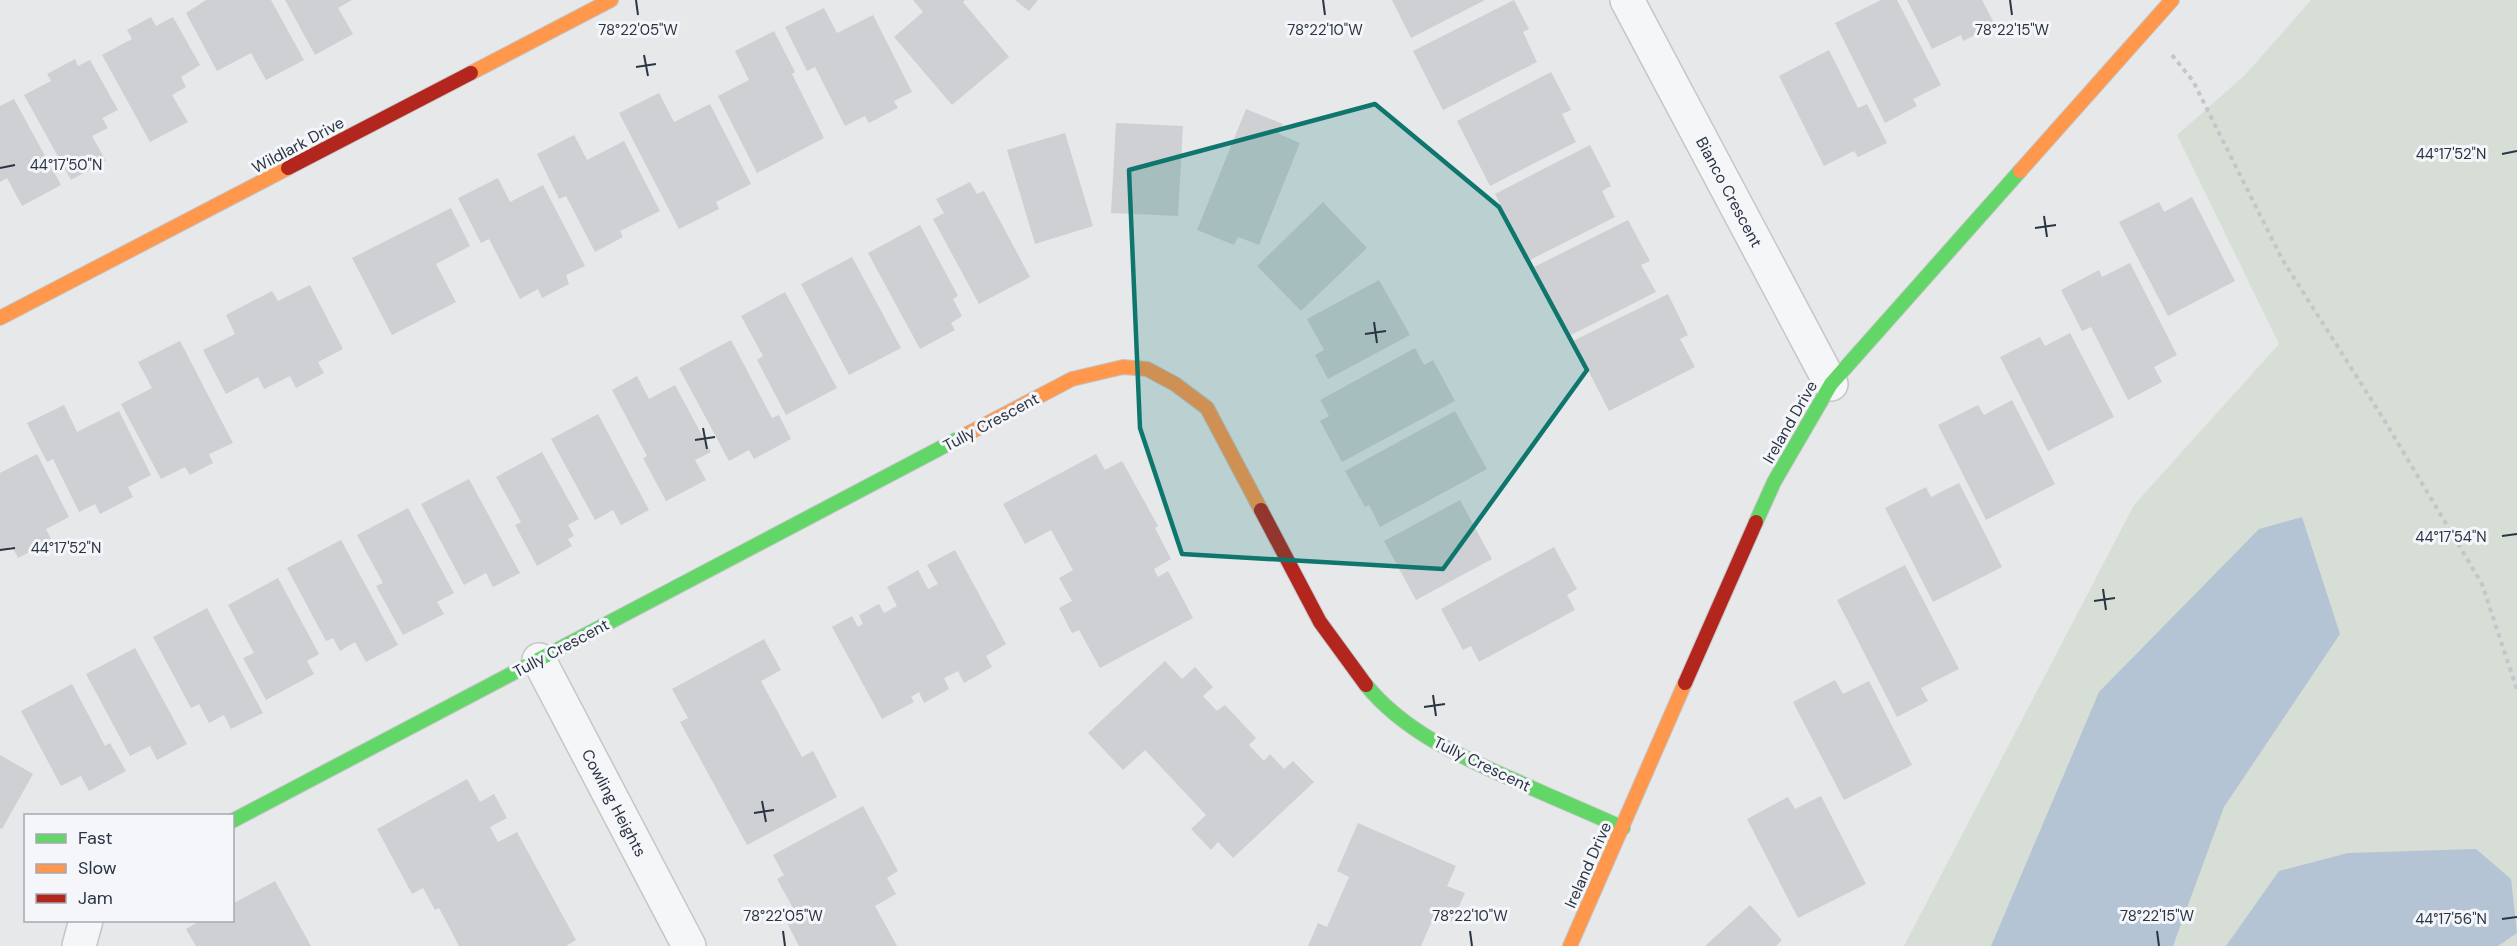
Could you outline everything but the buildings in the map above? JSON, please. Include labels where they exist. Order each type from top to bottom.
[{"type":"street","name":"Wildlark Drive","points":[[0,318],[610,0]]},
{"type":"street","name":"Bianco Crescent","points":[[1627,0],[1831,384]]},
{"type":"street","name":"Ireland Drive","points":[[1570,946],[1774,482],[1831,384],[2172,0]]},
{"type":"street","name":"Tully Crescent","points":[[234,820],[1072,379],[1115,369],[1142,367],[1184,388],[1207,408],[1320,622],[1344,658],[1381,703],[1431,740],[1468,760],[1623,828]]},
{"type":"street","name":"Cowling Heights","points":[[539,660],[689,946]]},
{"type":"street","points":[[80,946],[86,922]]},
{"type":"path","points":[[2148,27],[2193,81],[2282,259],[2383,418],[2482,584],[2517,690]]},
{"type":"highlighted area","points":[[1375,104],[1499,207],[1587,370],[1443,569],[1182,554],[1140,428],[1129,170]]},
{"type":"shaded area","points":[[2311,0],[2517,0],[2517,946],[1904,946],[2134,505],[2279,344],[2177,135],[2245,75]]},
{"type":"water","points":[[2302,517],[2340,634],[2224,807],[2173,946],[1991,946],[2099,692],[2259,529]]},
{"type":"water","points":[[2476,849],[2511,879],[2517,933],[2498,946],[2226,946],[2279,871],[2348,853]]},
{"type":"traffic: fast","points":[[1756,522],[1774,482],[1831,384],[2020,171]]},
{"type":"traffic: fast","points":[[234,820],[969,433]]},
{"type":"traffic: fast","points":[[1366,685],[1399,718],[1438,744],[1623,828]]},
{"type":"traffic: slow","points":[[471,73],[611,0]]},
{"type":"traffic: slow","points":[[2020,171],[2172,0]]},
{"type":"traffic: slow","points":[[0,318],[288,168]]},
{"type":"traffic: slow","points":[[969,433],[1072,379],[1123,367],[1147,369],[1175,384],[1207,408],[1261,510]]},
{"type":"traffic: slow","points":[[1570,946],[1685,683]]},
{"type":"traffic: jam","points":[[288,168],[471,73]]},
{"type":"traffic: jam","points":[[1261,510],[1320,622],[1366,685]]},
{"type":"traffic: jam","points":[[1685,683],[1756,522]]}]
